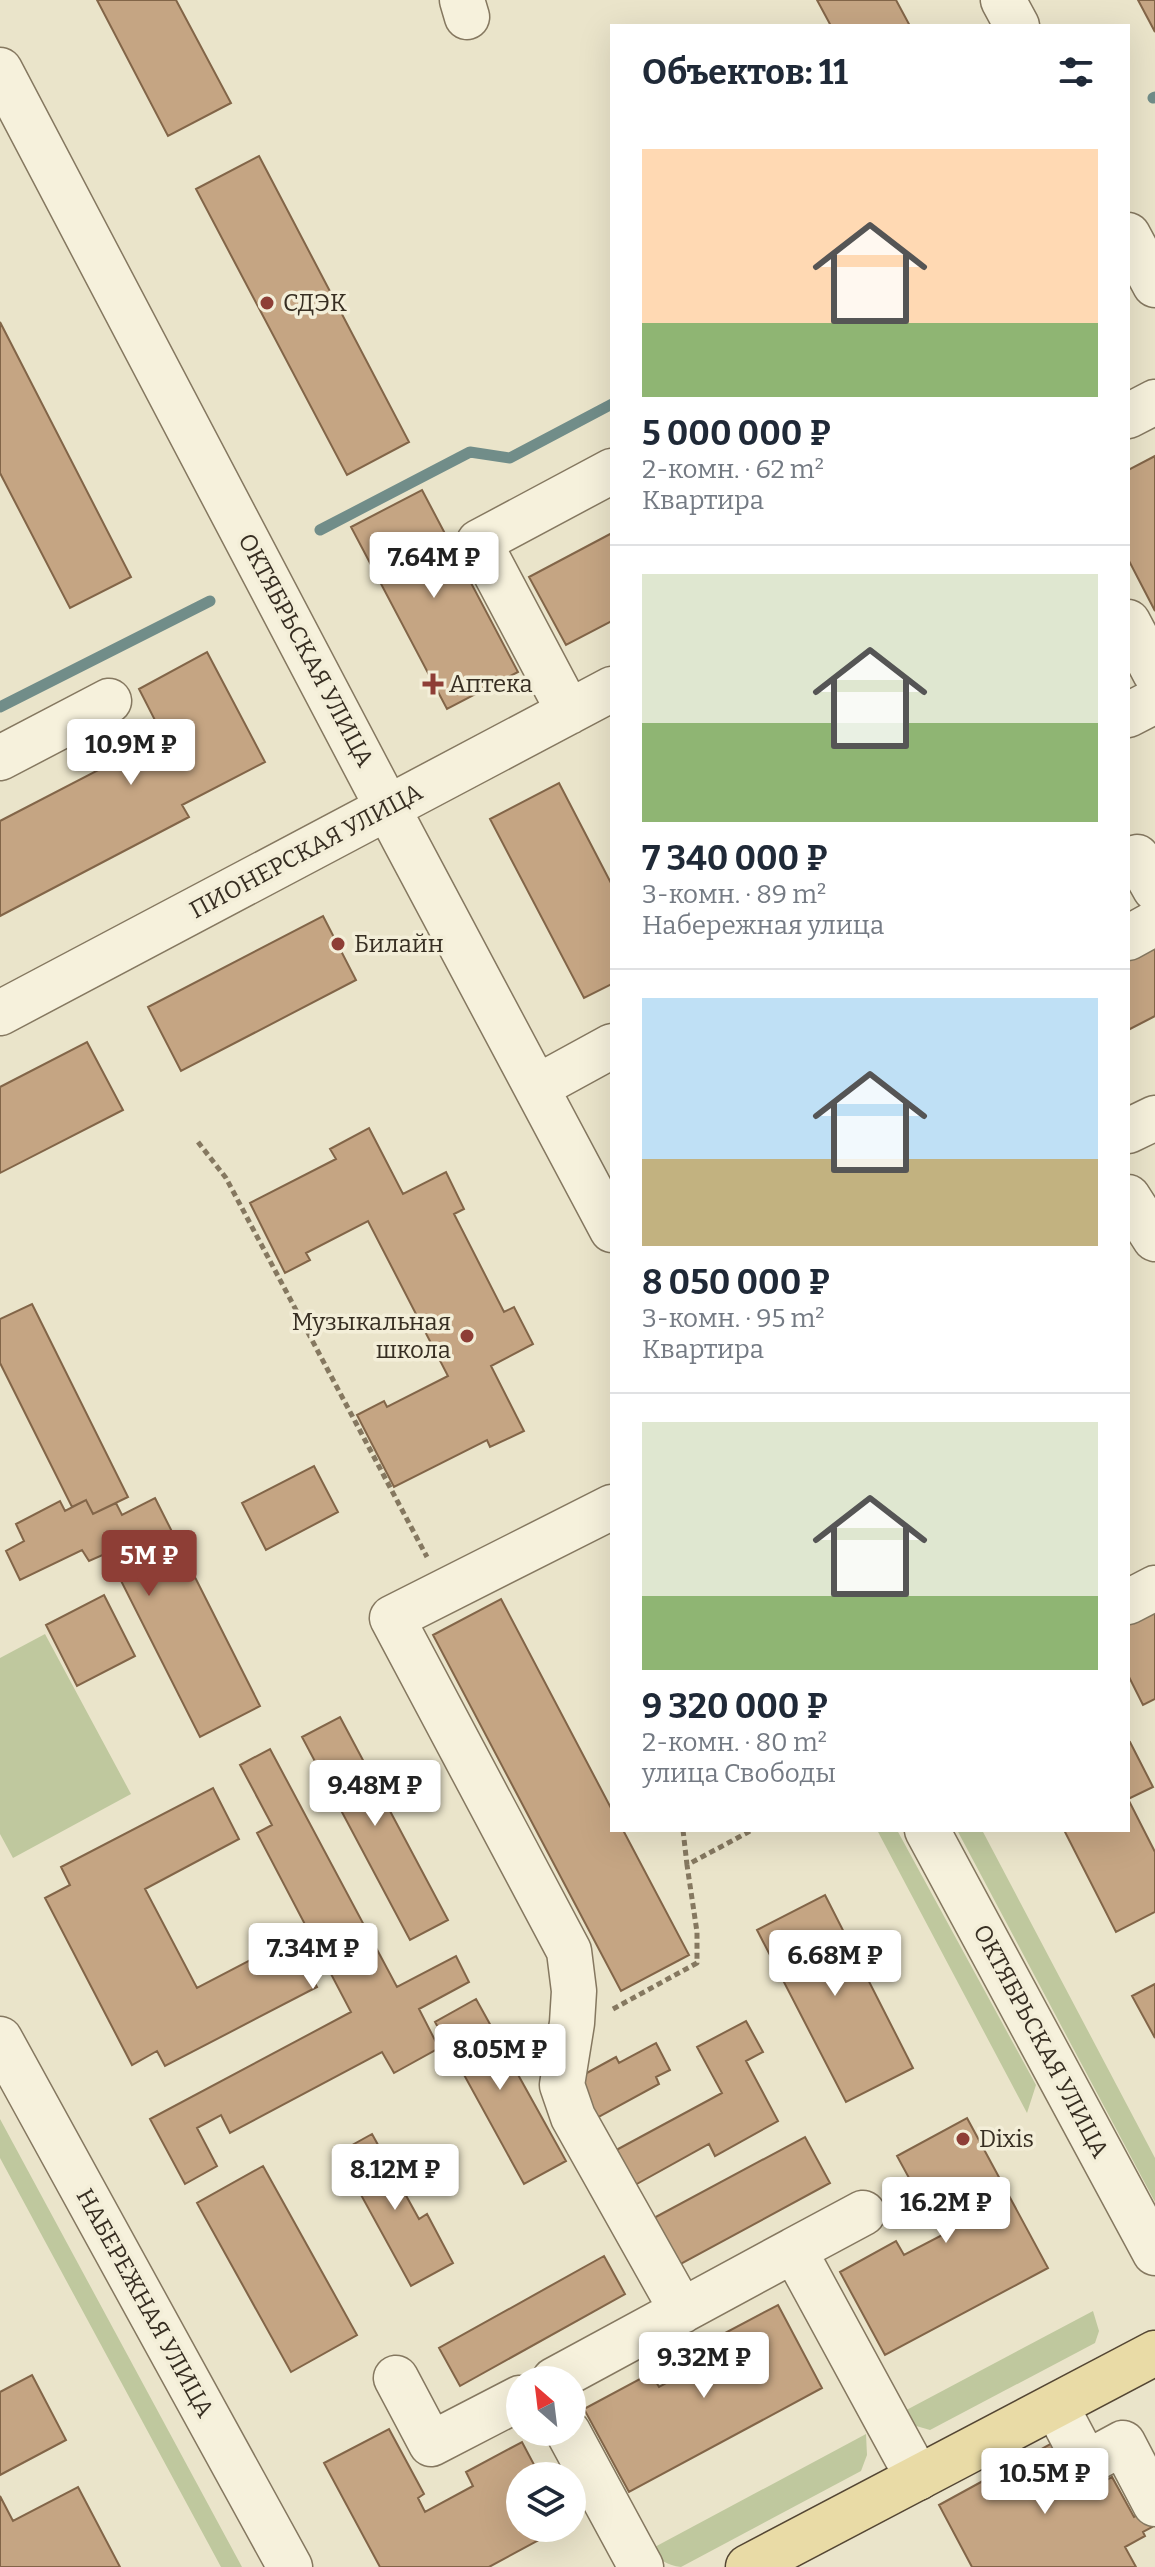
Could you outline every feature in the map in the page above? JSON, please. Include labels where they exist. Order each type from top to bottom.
[{"type":"main road","points":[[758,2565],[1155,2353]]},
{"type":"street","points":[[1003,0],[1016,24]]},
{"type":"street","name":"ОКТЯБРЬСКАЯ УЛИЦА","points":[[0,70],[610,1226]]},
{"type":"street","points":[[1130,239],[1155,285]]},
{"type":"street","points":[[1130,415],[1155,402]]},
{"type":"street","points":[[569,712],[479,542],[610,472]]},
{"type":"street","points":[[1130,626],[1155,673]]},
{"type":"street","name":"ПИОНЕРСКАЯ УЛИЦА","points":[[0,1013],[610,690]]},
{"type":"street","points":[[0,758],[109,701]]},
{"type":"street","points":[[1130,714],[1155,701]]},
{"type":"street","points":[[1130,937],[1155,923]]},
{"type":"street","points":[[537,1087],[610,1047]]},
{"type":"street","points":[[1130,1130],[1155,1118]]},
{"type":"street","points":[[1130,1200],[1155,1239]]},
{"type":"street","points":[[610,1508],[392,1618],[569,1951],[574,1991],[562,2085],[573,2117],[682,2311]]},
{"type":"street","points":[[1130,1564],[1155,1568]]},
{"type":"street","points":[[1130,1601],[1155,1588]]},
{"type":"street","name":"ОКТЯБРЬСКАЯ УЛИЦА","points":[[928,1832],[1155,2253]]},
{"type":"street","name":"НАБЕРЕЖНАЯ УЛИЦА","points":[[0,2039],[290,2567]]},
{"type":"street","points":[[580,2366],[863,2213]]},
{"type":"street","points":[[794,2250],[918,2478]]},
{"type":"street","points":[[396,2378],[431,2444],[506,2405]]},
{"type":"street","points":[[1056,2406],[1086,2463],[1123,2443],[1155,2504]]},
{"type":"street","points":[[576,2446],[641,2567]]},
{"type":"path","points":[[198,1142],[226,1178],[445,1591]]},
{"type":"path","points":[[570,2032],[697,1963],[697,1932],[683,1832]]},
{"type":"path","points":[[687,1865],[748,1832]]},
{"type":"green space","points":[[45,1634],[131,1794],[13,1858],[0,1834],[0,1658]]},
{"type":"green space","points":[[878,1832],[898,1832],[1036,2085],[1027,2113]]},
{"type":"green space","points":[[958,1832],[983,1832],[1155,2158],[1155,2202]]},
{"type":"green space","points":[[0,2119],[242,2567],[221,2567],[0,2158]]},
{"type":"green space","points":[[1093,2311],[1099,2331],[1095,2343],[930,2430],[906,2423],[897,2415]]},
{"type":"green space","points":[[866,2434],[867,2455],[861,2471],[681,2567],[664,2562],[651,2549]]},
{"type":"building","points":[[97,0],[176,0],[231,103],[168,136]]},
{"type":"building","points":[[817,0],[896,0],[909,24],[830,24]]},
{"type":"building","points":[[1138,0],[1155,0],[1155,32]]},
{"type":"building","points":[[259,156],[409,442],[347,475],[196,189]]},
{"type":"building","points":[[0,322],[131,577],[70,608],[0,473]]},
{"type":"building","points":[[1155,456],[1155,611],[1130,563],[1130,469]]},
{"type":"building","points":[[422,490],[518,672],[447,709],[351,527]]},
{"type":"building","points":[[610,534],[610,622],[566,645],[529,577]]},
{"type":"building","points":[[207,652],[265,762],[182,805],[189,817],[0,916],[0,821],[135,751],[131,743],[159,728],[139,689]]},
{"type":"building","points":[[559,783],[610,881],[610,985],[584,998],[490,819]]},
{"type":"building","points":[[323,916],[356,980],[181,1071],[148,1007]]},
{"type":"building","points":[[1155,938],[1155,1016],[1130,1029],[1130,951]]},
{"type":"building","points":[[87,1042],[123,1110],[0,1173],[0,1087]]},
{"type":"building","points":[[369,1128],[403,1194],[446,1172],[464,1209],[454,1214],[504,1312],[514,1307],[533,1344],[491,1366],[524,1431],[490,1447],[487,1440],[394,1487],[357,1415],[384,1401],[387,1407],[448,1376],[368,1221],[306,1253],[310,1260],[285,1273],[250,1203],[336,1159],[330,1149]]},
{"type":"building","points":[[32,1304],[128,1497],[93,1514],[86,1500],[72,1507],[0,1363],[0,1319]]},
{"type":"building","points":[[314,1466],[338,1512],[266,1550],[242,1503]]},
{"type":"building","points":[[155,1498],[260,1706],[200,1737],[107,1553],[89,1561],[82,1550],[20,1580],[6,1551],[24,1541],[16,1524],[60,1501],[65,1511],[86,1500],[93,1514],[116,1503],[122,1515]]},
{"type":"building","points":[[104,1595],[135,1656],[77,1686],[46,1625]]},
{"type":"building","points":[[501,1599],[610,1806],[610,1832],[624,1832],[689,1955],[621,1991],[433,1635]]},
{"type":"building","points":[[1155,1608],[1155,1699],[1143,1705],[1130,1679],[1130,1621]]},
{"type":"building","points":[[340,1717],[448,1920],[410,1940],[302,1737]]},
{"type":"building","points":[[1130,1742],[1153,1787],[1130,1798]]},
{"type":"building","points":[[270,1749],[397,1987],[456,1956],[469,1982],[419,2009],[439,2048],[394,2073],[382,2052],[230,2133],[221,2115],[197,2128],[217,2166],[185,2184],[150,2119],[351,2012],[257,1833],[272,1825],[240,1765]]},
{"type":"building","points":[[213,1788],[239,1839],[145,1889],[197,1988],[291,1939],[317,1987],[165,2066],[157,2051],[132,2065],[45,1898],[70,1885],[61,1867]]},
{"type":"building","points":[[1130,1803],[1155,1852],[1155,1912],[1116,1932],[1065,1832],[1130,1832]]},
{"type":"building","points":[[825,1895],[913,2068],[846,2102],[757,1930]]},
{"type":"building","points":[[1155,1984],[1155,2038],[1132,1996]]},
{"type":"building","points":[[476,1999],[566,2161],[524,2184],[435,2022]]},
{"type":"building","points":[[746,2021],[763,2052],[746,2061],[778,2121],[715,2156],[709,2144],[626,2190],[607,2155],[722,2093],[697,2047]]},
{"type":"building","points":[[656,2043],[670,2070],[656,2077],[659,2084],[595,2119],[574,2080],[616,2057],[619,2063]]},
{"type":"building","points":[[967,2118],[1048,2268],[885,2355],[840,2272],[896,2241],[904,2255],[950,2231],[943,2217],[933,2222],[897,2156]]},
{"type":"building","points":[[372,2134],[419,2219],[427,2214],[453,2263],[411,2286],[338,2153]]},
{"type":"building","points":[[805,2137],[830,2183],[677,2266],[652,2219]]},
{"type":"building","points":[[263,2166],[357,2335],[291,2372],[197,2203]]},
{"type":"building","points":[[604,2256],[625,2294],[460,2386],[439,2348]]},
{"type":"building","points":[[778,2305],[822,2388],[629,2492],[586,2408],[651,2373],[659,2387],[718,2355],[710,2341]]},
{"type":"building","points":[[32,2375],[66,2440],[0,2475],[0,2392]]},
{"type":"building","points":[[389,2429],[424,2494],[418,2498],[425,2512],[473,2486],[466,2472],[515,2446],[524,2446],[533,2462],[506,2462],[506,2542],[535,2542],[489,2567],[380,2567],[324,2463]]},
{"type":"building","points":[[1065,2436],[1093,2488],[1112,2477],[1134,2517],[1144,2512],[1152,2527],[1143,2532],[1145,2536],[1125,2547],[1136,2567],[972,2567],[939,2505]]},
{"type":"building","points":[[78,2487],[120,2567],[0,2567],[0,2496],[13,2521]]},
{"type":"waterway","points":[[320,530],[470,452],[510,458],[610,405]]},
{"type":"waterway","points":[[0,707],[210,601]]},
{"type":"place","name":"СДЭК","points":[[267,303]]},
{"type":"place","name":"Аптека","points":[[433,684]]},
{"type":"place","name":"Билайн","points":[[338,944]]},
{"type":"place","name":"Музыкальная школа","points":[[467,1336]]},
{"type":"place","name":"Dixis","points":[[963,2139]]}]
